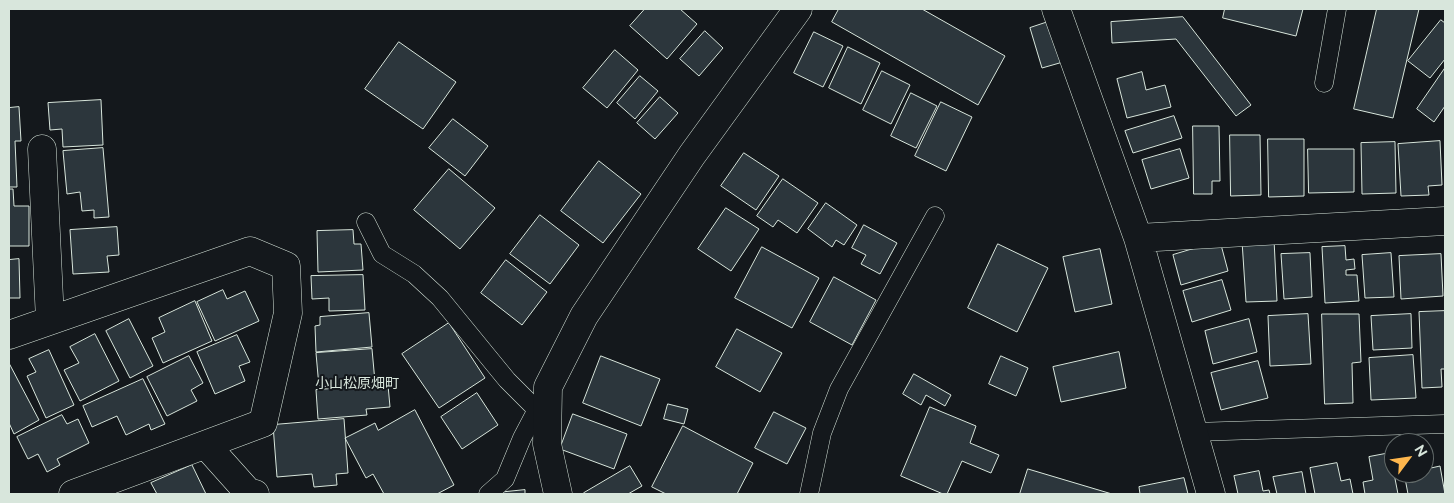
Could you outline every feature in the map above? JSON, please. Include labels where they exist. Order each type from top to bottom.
[{"type":"street","points":[[558,494],[548,444],[542,399],[584,316],[692,155],[798,9]]},
{"type":"street","points":[[1056,9],[1138,238],[1211,494]]},
{"type":"street","points":[[42,149],[50,320]]},
{"type":"street","points":[[1138,238],[1445,221]]},
{"type":"street","points":[[9,335],[250,251],[286,266],[288,313],[263,423],[73,494]]},
{"type":"street","points":[[206,445],[248,492],[255,494]]},
{"type":"lane","points":[[1324,83],[1337,9]]},
{"type":"lane","points":[[809,494],[822,433],[838,389],[935,216]]},
{"type":"lane","points":[[366,222],[382,254],[414,274],[440,298],[507,380],[542,399],[522,438],[505,479],[488,494]]},
{"type":"lane","points":[[1194,432],[1445,424]]},
{"type":"building","points":[[645,9],[680,9],[697,24],[667,59],[630,26]]},
{"type":"building","points":[[839,9],[922,9],[1005,56],[978,105],[832,22]]},
{"type":"building","points":[[1225,9],[1303,9],[1296,36],[1223,18]]},
{"type":"building","points":[[1377,9],[1419,9],[1393,118],[1354,109]]},
{"type":"building","points":[[1183,17],[1251,105],[1236,116],[1176,39],[1112,43],[1111,22]]},
{"type":"building","points":[[1441,20],[1445,23],[1445,59],[1430,78],[1408,61]]},
{"type":"building","points":[[1051,21],[1063,62],[1042,68],[1030,28]]},
{"type":"building","points":[[705,31],[723,48],[699,76],[680,59]]},
{"type":"building","points":[[814,32],[843,46],[823,87],[794,73]]},
{"type":"building","points":[[399,42],[456,82],[423,129],[365,89]]},
{"type":"building","points":[[848,47],[880,63],[861,104],[829,88]]},
{"type":"building","points":[[615,50],[638,70],[607,108],[583,88]]},
{"type":"building","points":[[1445,68],[1445,106],[1434,122],[1417,109]]},
{"type":"building","points":[[882,71],[910,85],[891,124],[863,110]]},
{"type":"building","points":[[1142,72],[1146,90],[1165,85],[1171,107],[1127,118],[1117,79]]},
{"type":"building","points":[[640,76],[658,91],[635,119],[617,103]]},
{"type":"building","points":[[911,93],[937,106],[916,148],[891,136]]},
{"type":"building","points":[[660,97],[678,113],[655,139],[637,123]]},
{"type":"building","points":[[101,100],[103,145],[63,147],[62,129],[50,130],[48,103]]},
{"type":"building","points":[[941,102],[972,117],[946,171],[915,156]]},
{"type":"building","points":[[19,107],[21,141],[15,141],[17,187],[9,187],[9,108]]},
{"type":"building","points":[[1174,116],[1182,138],[1133,153],[1125,131]]},
{"type":"building","points":[[453,119],[488,146],[465,176],[429,148]]},
{"type":"building","points":[[1193,126],[1219,126],[1220,181],[1212,181],[1212,194],[1194,194]]},
{"type":"building","points":[[1230,135],[1260,135],[1261,195],[1231,196]]},
{"type":"building","points":[[1268,139],[1304,139],[1304,196],[1269,197]]},
{"type":"building","points":[[1440,141],[1442,185],[1428,186],[1429,195],[1401,196],[1398,144]]},
{"type":"building","points":[[1395,142],[1396,193],[1362,194],[1361,143]]},
{"type":"building","points":[[103,148],[109,217],[94,218],[94,210],[82,211],[80,192],[67,194],[63,151]]},
{"type":"building","points":[[1180,149],[1189,178],[1151,189],[1142,160]]},
{"type":"building","points":[[1308,149],[1354,149],[1354,192],[1309,193]]},
{"type":"building","points":[[744,153],[779,176],[756,210],[721,186]]},
{"type":"building","points":[[599,161],[641,194],[603,243],[561,211]]},
{"type":"building","points":[[449,169],[495,208],[460,249],[414,210]]},
{"type":"building","points":[[783,179],[818,203],[797,233],[778,220],[773,227],[757,216]]},
{"type":"building","points":[[9,189],[13,189],[14,206],[29,206],[29,246],[9,246]]},
{"type":"building","points":[[826,203],[857,225],[844,245],[836,240],[832,247],[808,229]]},
{"type":"building","points":[[726,208],[759,229],[731,271],[698,249]]},
{"type":"building","points":[[540,215],[579,245],[550,284],[510,254]]},
{"type":"building","points":[[864,225],[897,243],[880,274],[861,264],[866,255],[852,248]]},
{"type":"building","points":[[117,227],[119,255],[107,256],[109,272],[73,274],[70,230]]},
{"type":"building","points":[[353,230],[354,244],[361,244],[363,270],[318,272],[317,231]]},
{"type":"building","points":[[1274,239],[1277,301],[1246,302],[1242,241]]},
{"type":"building","points":[[1220,241],[1228,271],[1181,285],[1173,255]]},
{"type":"building","points":[[998,244],[1048,268],[1017,332],[968,308]]},
{"type":"building","points":[[1345,246],[1346,260],[1354,259],[1355,269],[1346,270],[1346,275],[1357,275],[1359,301],[1325,303],[1322,247]]},
{"type":"building","points":[[762,247],[819,278],[792,328],[735,298]]},
{"type":"building","points":[[1100,249],[1112,304],[1075,312],[1063,257]]},
{"type":"building","points":[[1310,253],[1312,297],[1284,299],[1281,254]]},
{"type":"building","points":[[1391,253],[1394,297],[1365,298],[1362,255]]},
{"type":"building","points":[[1441,254],[1443,296],[1401,299],[1399,256]]},
{"type":"building","points":[[19,259],[20,298],[9,298],[9,260]]},
{"type":"building","points":[[506,260],[547,292],[522,325],[481,293]]},
{"type":"building","points":[[363,275],[365,310],[329,311],[329,298],[312,299],[311,276]]},
{"type":"building","points":[[834,277],[876,300],[852,345],[810,322]]},
{"type":"building","points":[[1222,280],[1231,310],[1192,322],[1183,291]]},
{"type":"building","points":[[223,290],[227,299],[245,291],[259,321],[215,341],[197,302]]},
{"type":"building","points":[[195,301],[212,341],[163,363],[152,338],[165,332],[159,318]]},
{"type":"building","points":[[1445,311],[1445,369],[1441,369],[1442,387],[1422,388],[1419,312]]},
{"type":"building","points":[[369,313],[372,347],[316,352],[315,326],[320,325],[320,317]]},
{"type":"building","points":[[1308,314],[1311,364],[1270,366],[1268,316]]},
{"type":"building","points":[[1322,314],[1359,314],[1361,362],[1352,363],[1353,403],[1325,404]]},
{"type":"building","points":[[1411,314],[1412,348],[1373,350],[1371,316]]},
{"type":"building","points":[[129,319],[153,366],[130,378],[106,331]]},
{"type":"building","points":[[1249,319],[1257,352],[1213,364],[1205,331]]},
{"type":"building","points":[[449,323],[485,378],[439,408],[402,354]]},
{"type":"building","points":[[737,329],[782,353],[760,392],[716,367]]},
{"type":"building","points":[[95,334],[119,381],[80,401],[64,370],[79,363],[70,347]]},
{"type":"building","points":[[237,335],[250,362],[239,366],[245,381],[215,394],[197,352]]},
{"type":"building","points":[[372,349],[375,382],[319,387],[316,353]]},
{"type":"building","points":[[49,350],[74,405],[46,418],[27,376],[36,372],[29,359]]},
{"type":"building","points":[[1119,352],[1126,388],[1061,402],[1053,367]]},
{"type":"building","points":[[1413,355],[1416,398],[1371,400],[1369,358]]},
{"type":"building","points":[[189,356],[203,383],[191,390],[197,401],[167,416],[147,377]]},
{"type":"building","points":[[601,356],[660,379],[641,426],[583,403]]},
{"type":"building","points":[[1001,356],[1028,368],[1016,396],[989,384]]},
{"type":"building","points":[[1258,361],[1268,398],[1221,410],[1211,373]]},
{"type":"building","points":[[10,365],[39,420],[14,434],[9,423]]},
{"type":"building","points":[[914,374],[951,395],[945,406],[926,395],[921,405],[903,394]]},
{"type":"building","points":[[143,379],[165,424],[151,430],[149,424],[126,435],[117,416],[92,427],[83,406]]},
{"type":"building","points":[[388,385],[390,407],[366,409],[367,415],[318,419],[316,390]]},
{"type":"building","points":[[477,393],[498,425],[462,449],[441,417]]},
{"type":"building","points":[[668,404],[688,409],[684,424],[664,419]]},
{"type":"building","points":[[930,407],[976,426],[970,443],[999,455],[991,473],[962,461],[947,494],[901,476]]},
{"type":"building","points":[[415,410],[454,485],[437,494],[384,494],[373,474],[366,478],[345,438],[375,423],[378,430]]},
{"type":"building","points":[[774,412],[806,428],[787,464],[755,448]]},
{"type":"building","points":[[573,414],[627,434],[614,469],[560,449]]},
{"type":"building","points":[[62,415],[67,424],[78,419],[89,443],[57,459],[60,465],[47,472],[38,454],[28,459],[17,437]]},
{"type":"building","points":[[344,419],[348,473],[336,474],[337,485],[314,487],[312,474],[277,477],[273,425]]},
{"type":"building","points":[[683,426],[753,463],[737,494],[666,494],[652,487]]},
{"type":"building","points":[[1384,454],[1384,483],[1396,483],[1398,494],[1365,494],[1363,482],[1373,480],[1369,457]]},
{"type":"building","points":[[1337,463],[1341,481],[1350,479],[1353,494],[1315,494],[1310,468]]},
{"type":"building","points":[[192,465],[206,494],[157,494],[151,483]]},
{"type":"building","points":[[630,466],[642,486],[628,494],[584,493]]},
{"type":"building","points":[[1440,466],[1445,494],[1408,494],[1406,483],[1434,483],[1434,467]]},
{"type":"building","points":[[1028,469],[1112,494],[1020,494]]},
{"type":"building","points":[[1259,471],[1263,491],[1269,490],[1270,494],[1238,494],[1234,476]]},
{"type":"building","points":[[1302,472],[1306,494],[1277,494],[1273,477]]},
{"type":"building","points":[[1184,478],[1188,494],[1140,494],[1139,487]]},
{"type":"building","points":[[525,490],[525,494],[496,494],[496,493]]},
{"type":"district","name":"小山松原畑町","points":[[357,384]]}]
